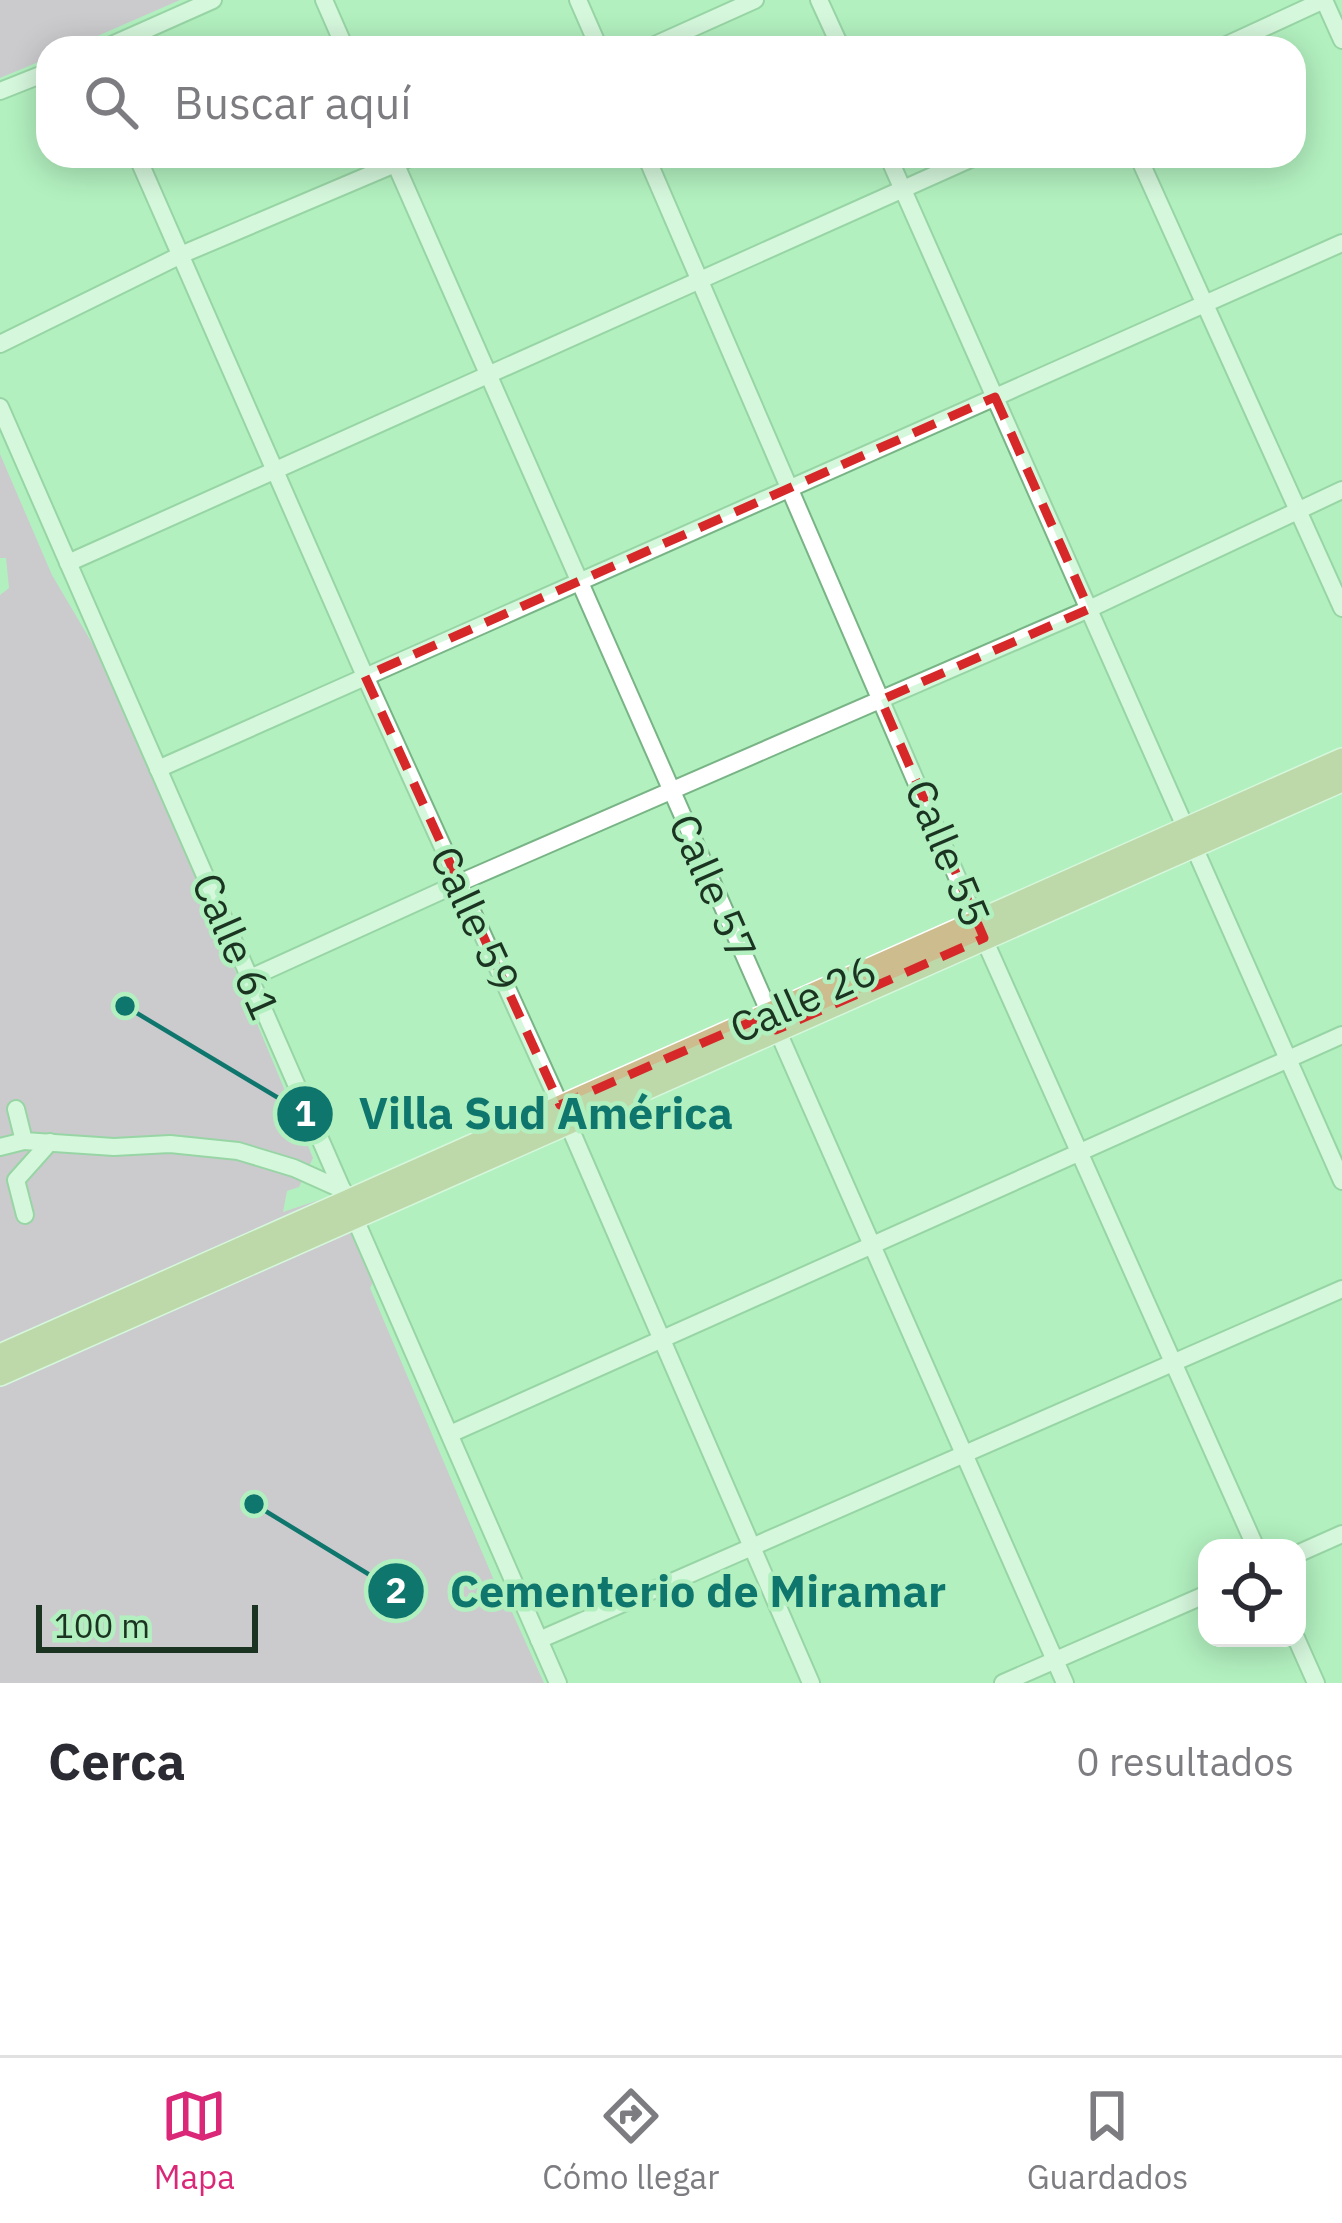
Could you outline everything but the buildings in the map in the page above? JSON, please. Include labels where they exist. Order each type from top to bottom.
[{"type":"main road","name":"Calle 26","points":[[1190,838],[1342,759]]},
{"type":"main road","name":"Calle 26","points":[[0,1355],[564,1114],[1190,838],[1342,781]]},
{"type":"main road","name":"Calle 26","points":[[0,1375],[349,1204]]},
{"type":"street","points":[[132,36],[213,0]]},
{"type":"street","points":[[324,0],[340,36]]},
{"type":"street","points":[[578,0],[594,36]]},
{"type":"street","points":[[675,36],[755,0]]},
{"type":"street","points":[[819,0],[836,36]]},
{"type":"street","points":[[1246,36],[1324,0],[1342,40]]},
{"type":"street","points":[[0,91],[36,77]]},
{"type":"street","name":"Calle 59","points":[[143,168],[564,1114],[811,1683]]},
{"type":"street","points":[[0,344],[183,254],[376,168]]},
{"type":"street","name":"Calle 57","points":[[398,168],[1065,1683]]},
{"type":"street","name":"Calle 55","points":[[651,168],[980,929],[1252,1539]]},
{"type":"street","points":[[893,168],[1342,1181]]},
{"type":"street","points":[[68,562],[949,168]]},
{"type":"street","points":[[1143,168],[1342,608]]},
{"type":"street","points":[[158,769],[1342,243]]},
{"type":"street","name":"Calle 61","points":[[0,407],[558,1683]]},
{"type":"street","points":[[250,978],[1089,609],[1342,490]]},
{"type":"street","points":[[450,1434],[1342,1035]]},
{"type":"street","points":[[16,1109],[24,1141]]},
{"type":"street","points":[[0,1147],[24,1141],[114,1148],[170,1144],[238,1151],[294,1168],[349,1204]]},
{"type":"street","points":[[25,1216],[16,1180],[50,1142]]},
{"type":"street","points":[[539,1640],[1342,1289]]},
{"type":"street","points":[[1306,1550],[1342,1534]]},
{"type":"street","points":[[1003,1683],[1198,1598]]},
{"type":"street","points":[[1300,1647],[1316,1683]]},
{"type":"highlighted area","points":[[995,397],[1089,609],[881,700],[984,938],[776,1030],[769,1014],[560,1105],[365,676]]},
{"type":"shaded area","points":[[0,0],[180,0],[98,36],[36,36],[36,63],[0,78]]},
{"type":"shaded area","points":[[0,454],[52,575],[124,697],[223,923],[219,932],[313,1158],[299,1187],[287,1191],[283,1212],[340,1193],[0,1347],[0,595],[9,588],[6,558],[0,558]]},
{"type":"shaded area","points":[[348,1232],[356,1235],[375,1279],[370,1288],[507,1611],[512,1612],[544,1683],[0,1683],[0,1383]]},
{"type":"place","name":"Villa Sud América","points":[[125,1006]]},
{"type":"place","name":"Cementerio de Miramar","points":[[254,1504]]}]
